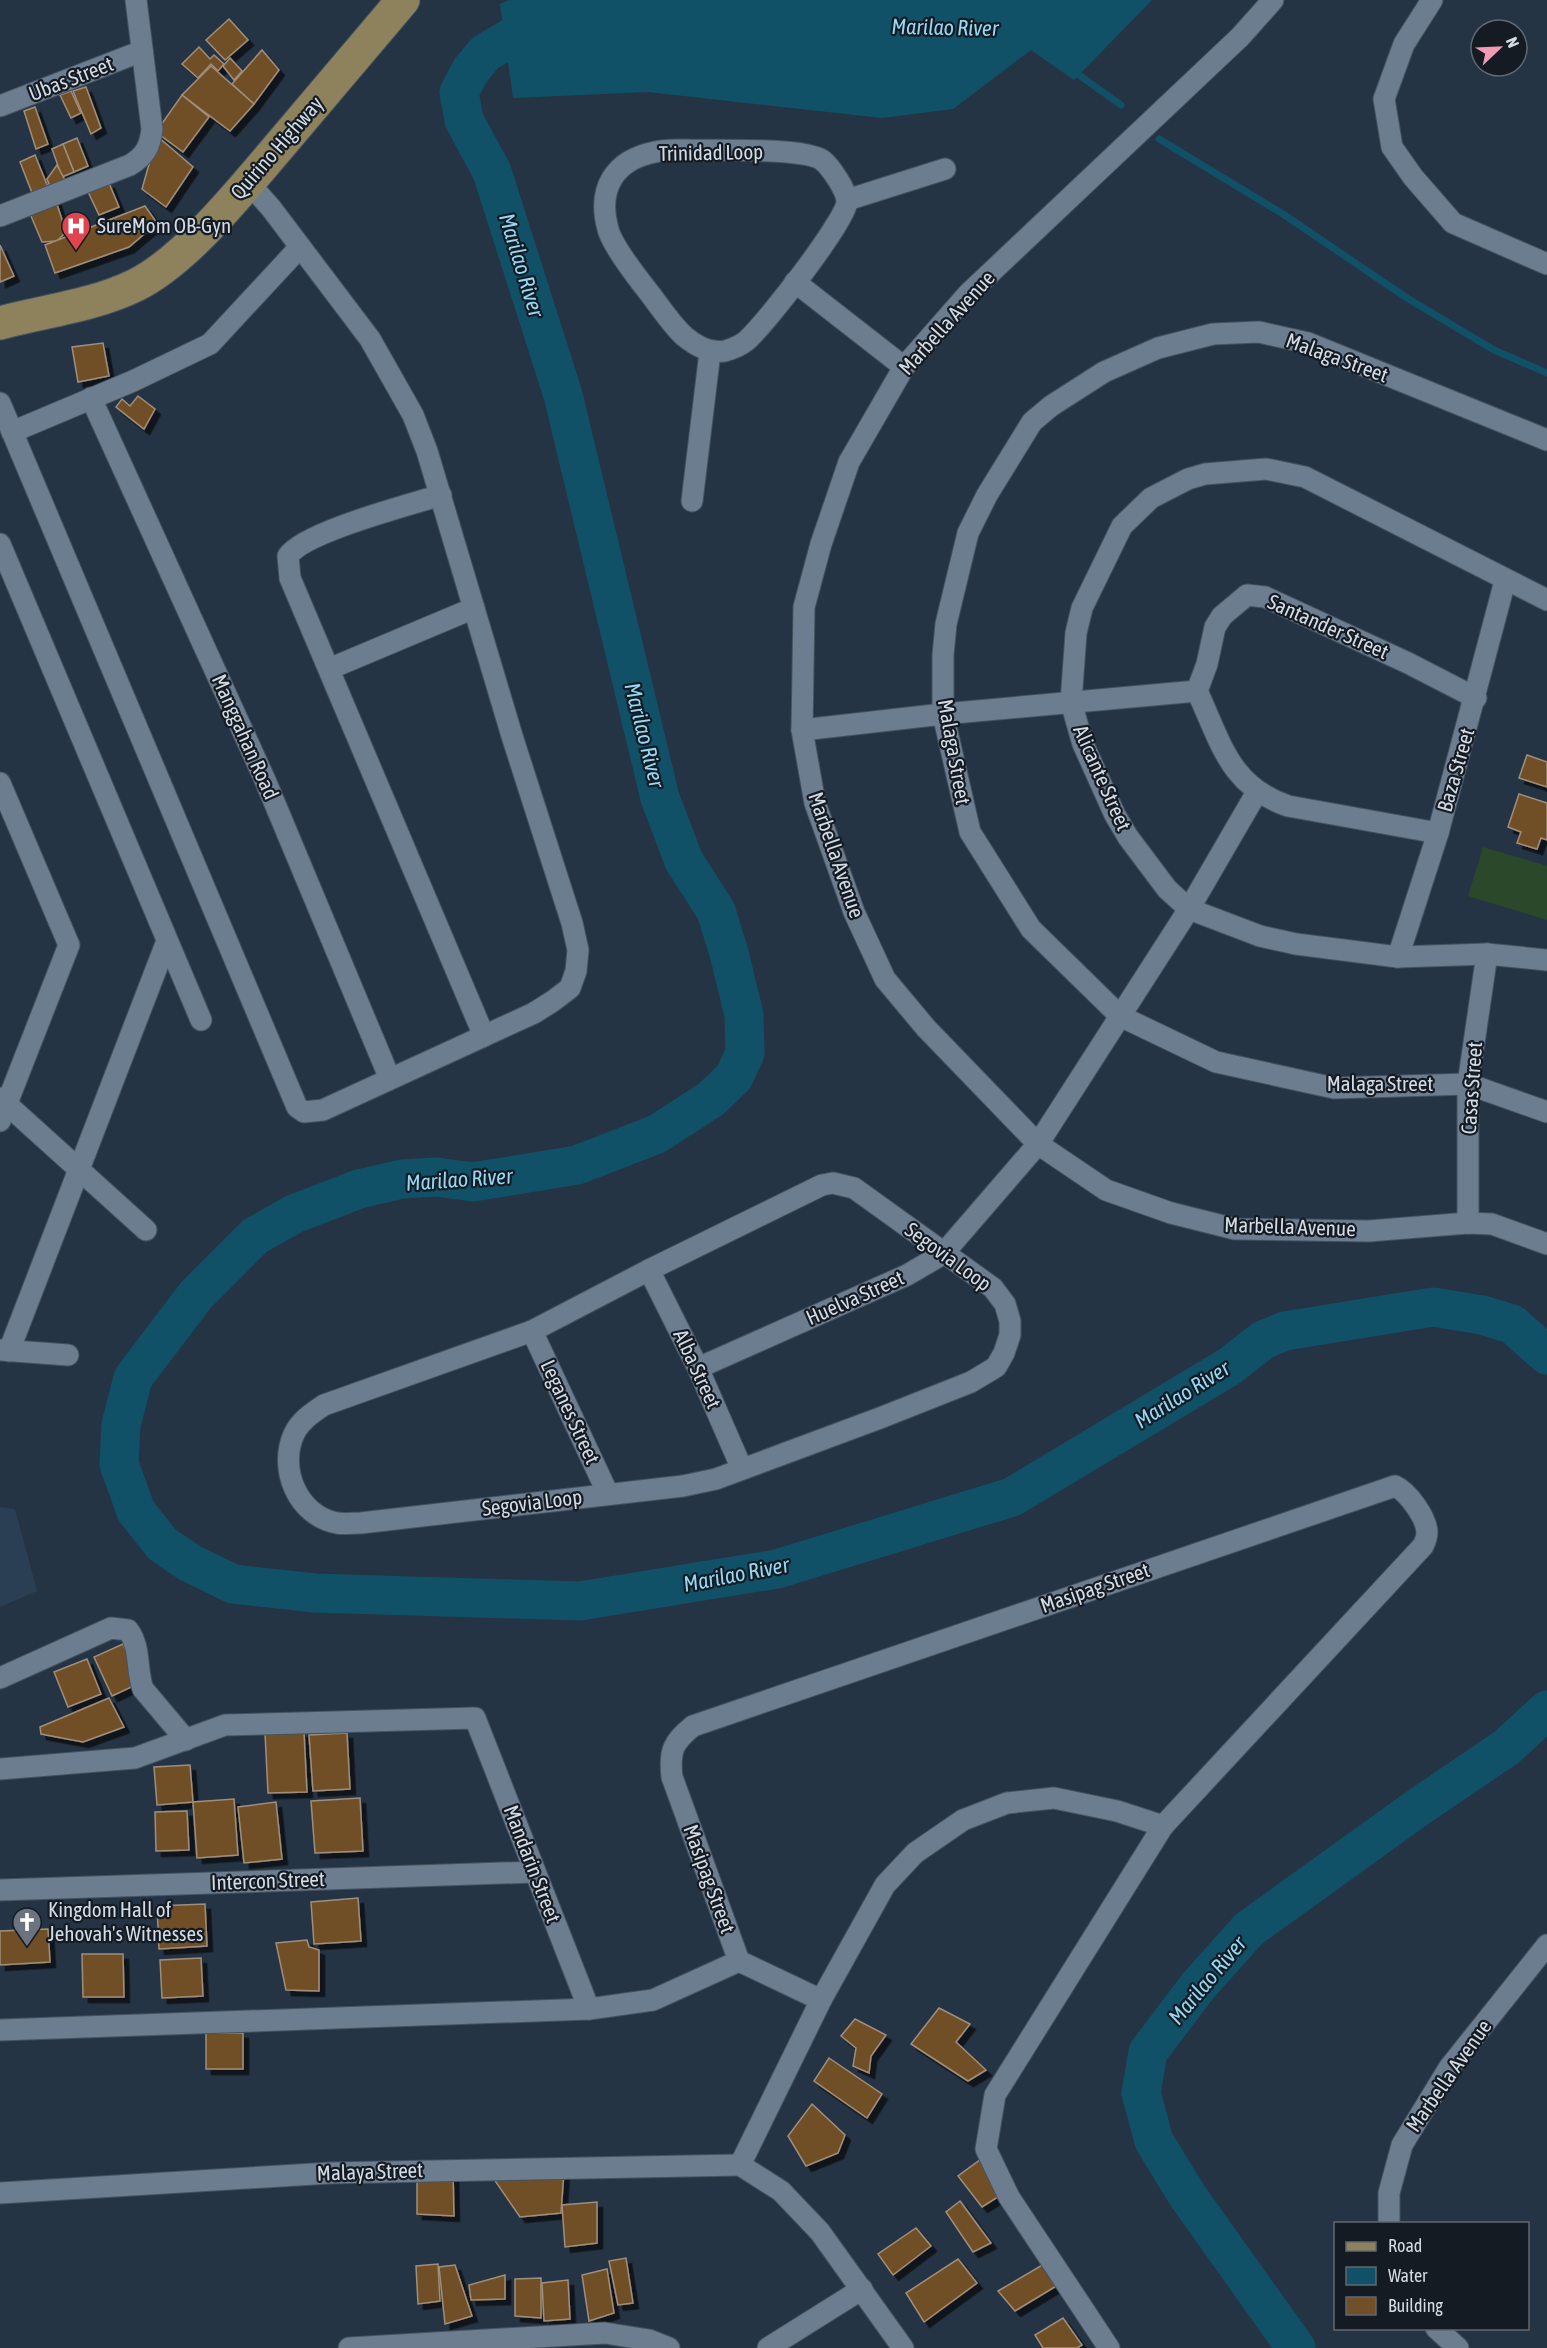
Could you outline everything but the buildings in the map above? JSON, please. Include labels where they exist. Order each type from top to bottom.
[{"type":"main road","name":"Quirino Highway","points":[[0,323],[101,299],[137,284],[168,264],[207,228],[248,182],[403,0]]},
{"type":"street","points":[[0,216],[130,165],[147,152],[151,143],[152,129],[136,0]]},
{"type":"street","name":"Marbella Avenue","points":[[1272,0],[1240,37],[968,294],[904,367],[849,462],[821,544],[804,607],[802,730],[815,803],[854,912],[885,979],[926,1028],[1038,1144],[1106,1190],[1170,1213],[1235,1229],[1369,1230],[1468,1223],[1492,1224],[1547,1244]]},
{"type":"street","points":[[1432,0],[1404,44],[1384,99],[1392,147],[1413,177],[1453,223],[1547,264]]},
{"type":"street","name":"Ubas Street","points":[[0,106],[142,51]]},
{"type":"street","name":"Trinidad Loop","points":[[710,352],[685,336],[674,324],[636,275],[608,231],[604,207],[608,185],[618,168],[632,159],[656,151],[802,153],[822,160],[834,174],[847,200]]},
{"type":"street","points":[[692,501],[710,352],[725,351],[746,341],[795,282],[844,214],[847,200],[945,169]]},
{"type":"street","points":[[0,403],[297,1107],[304,1112],[322,1110],[534,1013],[570,988],[576,971],[578,950],[572,922],[512,736],[441,495],[413,416],[370,339],[248,182]]},
{"type":"street","points":[[12,432],[133,381],[210,344],[300,247]]},
{"type":"street","points":[[795,282],[904,367]]},
{"type":"street","name":"Malaga Street","points":[[1547,440],[1308,343],[1259,332],[1213,334],[1169,345],[1104,372],[1051,406],[1032,422],[987,495],[968,533],[946,624],[943,655],[943,714],[970,832],[1031,929],[1120,1016],[1216,1062],[1334,1088],[1468,1084],[1547,1112]]},
{"type":"street","name":"Manggahan Road","points":[[91,398],[264,780],[390,1079]]},
{"type":"street","name":"Alicante Street","points":[[1547,600],[1505,581],[1305,477],[1266,469],[1205,474],[1178,484],[1151,498],[1122,526],[1082,608],[1076,633],[1071,702],[1083,744],[1115,815],[1128,837],[1167,889],[1189,909],[1260,936],[1296,944],[1398,957],[1487,954],[1547,960]]},
{"type":"street","points":[[441,495],[328,532],[299,545],[288,556],[290,578],[484,1036]]},
{"type":"street","points":[[0,544],[201,1020]]},
{"type":"street","name":"Baza Street","points":[[1398,957],[1438,833],[1476,698],[1505,581]]},
{"type":"street","name":"Santander Street","points":[[1197,691],[1207,664],[1215,627],[1222,616],[1247,596],[1265,597],[1408,663],[1476,698]]},
{"type":"street","points":[[329,669],[474,608]]},
{"type":"street","points":[[802,730],[943,714],[1197,691],[1228,759],[1245,782],[1272,801],[1288,806],[1438,833]]},
{"type":"street","points":[[0,783],[69,945],[2,1108],[79,1170],[146,1230]]},
{"type":"street","name":"Huelva Street","points":[[698,1368],[907,1275],[943,1254],[1038,1144],[1189,909],[1257,792]]},
{"type":"street","points":[[68,1356],[5,1351],[79,1170],[167,941]]},
{"type":"street","name":"Casas Street","points":[[1468,1223],[1468,1084],[1487,954]]},
{"type":"street","name":"Segovia Loop","points":[[833,1184],[854,1188],[943,1254],[993,1288],[1005,1304],[1010,1321],[1010,1335],[996,1367],[971,1382],[716,1479],[682,1486],[361,1523],[337,1523],[319,1516],[302,1503],[290,1479],[288,1455],[294,1433],[306,1417],[324,1405],[532,1331],[649,1270],[822,1185],[833,1184]]},
{"type":"street","name":"Alba Street","points":[[649,1270],[698,1368],[742,1469]]},
{"type":"street","name":"Leganes Street","points":[[532,1331],[608,1494]]},
{"type":"street","name":"Masipag Street","points":[[821,2000],[739,1960],[672,1776],[670,1759],[677,1739],[693,1726],[1395,1486],[1402,1489],[1424,1521],[1427,1531],[1423,1546],[1163,1826],[995,2095],[986,2149],[1009,2197],[1109,2348]]},
{"type":"street","points":[[0,1678],[111,1628],[128,1630],[134,1637],[143,1689],[186,1740],[135,1758],[0,1769]]},
{"type":"street","name":"Mandarin Street","points":[[186,1740],[225,1725],[475,1718],[589,2009]]},
{"type":"street","points":[[903,2348],[820,2232],[781,2191],[740,2164],[821,2000],[885,1885],[915,1853],[963,1820],[1007,1803],[1054,1798],[1116,1812],[1163,1826]]},
{"type":"street","name":"Intercon Street","points":[[0,1890],[535,1872]]},
{"type":"street","name":"Marbella Avenue","points":[[1389,2222],[1389,2193],[1402,2145],[1449,2068],[1547,1945]]},
{"type":"street","points":[[0,2030],[589,2009],[653,2000],[739,1960]]},
{"type":"street","name":"Malaya Street","points":[[0,2193],[330,2172],[740,2164]]},
{"type":"street","points":[[768,2348],[861,2289]]},
{"type":"street","points":[[1438,2330],[1458,2348]]},
{"type":"street","points":[[349,2348],[604,2333],[648,2340],[669,2348]]},
{"type":"shaded area","points":[[0,1507],[15,1509],[37,1591],[0,1607]]},
{"type":"green space","points":[[1483,847],[1547,866],[1547,920],[1468,896]]},
{"type":"water","points":[[509,0],[1152,0],[1074,80],[1031,50],[953,109],[882,118],[648,92],[513,98],[500,4]]},
{"type":"waterway","name":"Marilao River","points":[[554,20],[531,26],[485,53],[471,70],[459,92],[464,120],[492,172],[563,395],[660,798],[684,861],[716,911],[744,1015],[745,1053],[734,1077],[711,1099],[657,1134],[577,1165],[473,1182],[436,1177],[402,1179],[359,1189],[294,1214],[255,1236],[196,1295],[133,1378],[121,1425],[119,1464],[136,1511],[162,1544],[190,1563],[233,1584],[315,1593],[580,1601],[777,1569],[1012,1497],[1230,1366],[1263,1340],[1285,1331],[1433,1307],[1482,1315],[1512,1324],[1547,1355]]},
{"type":"waterway","points":[[1072,70],[1121,105]]},
{"type":"waterway","points":[[1159,139],[1283,214],[1407,298],[1494,350],[1547,373]]},
{"type":"waterway","name":"Marilao River","points":[[1296,2348],[1187,2195],[1154,2141],[1141,2093],[1148,2052],[1198,1986],[1249,1929],[1420,1806],[1507,1747],[1547,1710]]},
{"type":"place","name":"SureMom OB-Gyn","points":[[76,252]]},
{"type":"place","name":"Kingdom Hall of Jehovah's Witnesses","points":[[27,1948]]}]
